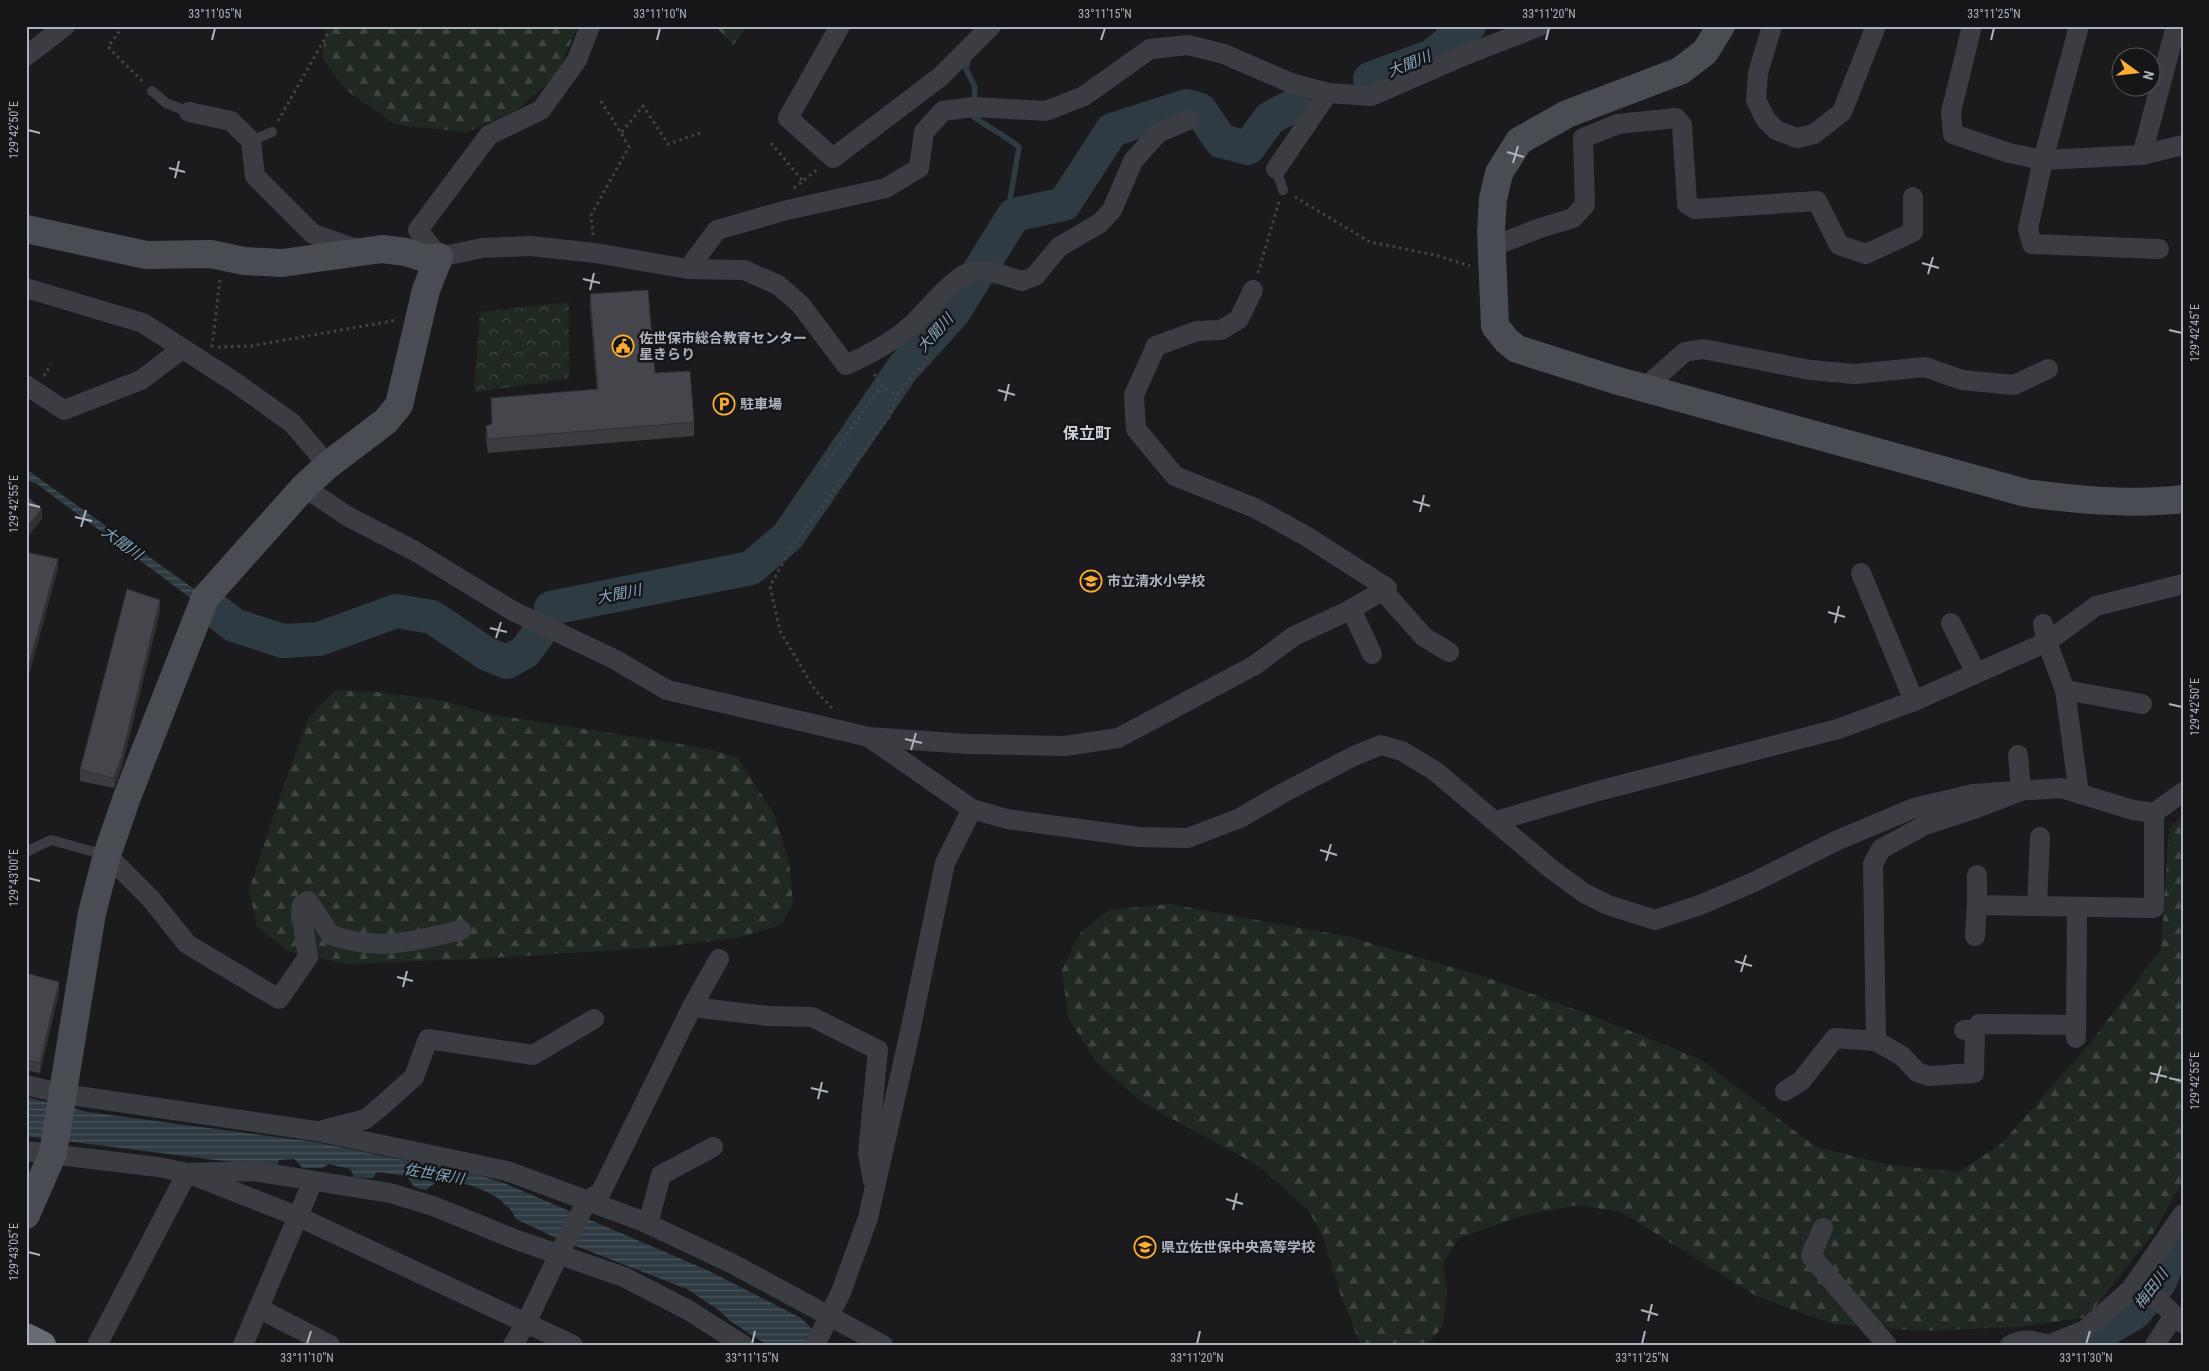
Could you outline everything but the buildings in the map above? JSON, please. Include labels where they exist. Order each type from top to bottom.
[{"type":"highway","points":[[26,1337],[42,1345]]},
{"type":"street","points":[[26,56],[65,26]]},
{"type":"street","points":[[439,258],[418,230],[488,135],[541,110],[577,60],[590,26]]},
{"type":"street","points":[[840,26],[788,118],[833,158],[940,77],[988,30]]},
{"type":"street","points":[[688,269],[717,230],[792,208],[886,188],[919,168],[924,132],[943,111],[979,107],[1046,111],[1084,96],[1150,49],[1188,45],[1224,54],[1291,83],[1328,92],[1371,96],[1463,56],[1540,26]]},
{"type":"street","points":[[1721,26],[1705,52],[1680,71],[1567,114],[1519,141],[1499,173],[1483,253],[1495,326],[1507,341],[1517,349],[1534,355],[1644,388],[2026,493],[2083,501],[2150,502],[2183,499]]},
{"type":"street","points":[[1772,26],[1758,73],[1756,100],[1766,120],[1776,130],[1797,138],[1814,134],[1842,112],[1876,26]]},
{"type":"street","points":[[1972,26],[1951,112],[1953,134],[2009,153],[2042,160],[2142,155],[2183,145]]},
{"type":"street","points":[[2078,26],[2042,160],[2028,229],[2032,244],[2159,249]]},
{"type":"street","points":[[2142,155],[2176,26]]},
{"type":"street","points":[[1276,169],[1328,92]]},
{"type":"street","points":[[189,112],[231,121],[251,141],[255,176],[313,234],[363,252]]},
{"type":"street","points":[[1483,253],[1540,228],[1573,218],[1585,206],[1583,138],[1618,124],[1676,118],[1682,125],[1687,204],[1695,208],[1817,201],[1839,245],[1866,254],[1913,232],[1914,197]]},
{"type":"street","points":[[26,229],[146,255],[211,254],[244,260],[282,263],[382,249],[406,252],[424,258],[439,258],[482,248],[530,246],[595,253],[688,269],[744,270],[778,285],[800,304],[846,365],[874,352],[908,328],[962,275],[975,270],[999,274],[1022,281],[1034,276],[1059,247],[1100,222],[1112,210],[1133,161],[1158,133],[1188,120]]},
{"type":"street","points":[[26,1215],[54,1145],[92,913],[107,855],[127,796],[205,598],[304,487],[328,465],[386,422],[399,405],[426,290],[439,258]]},
{"type":"street","points":[[26,288],[143,323],[236,383],[292,423],[328,465]]},
{"type":"street","points":[[304,487],[347,516],[413,550],[512,611],[614,659],[667,690],[869,737],[968,744],[1065,746],[1118,738],[1255,665],[1294,636],[1351,609],[1387,588],[1306,536],[1255,508],[1175,476],[1136,429],[1134,395],[1156,346],[1197,331],[1221,330],[1239,319],[1253,290]]},
{"type":"street","points":[[26,385],[64,410],[141,380],[182,349]]},
{"type":"street","points":[[1644,388],[1686,352],[1703,349],[1810,370],[1855,374],[1925,367],[1962,380],[2014,385],[2048,369]]},
{"type":"street","points":[[1861,573],[1914,700]]},
{"type":"street","points":[[1496,821],[1598,791],[1838,729],[1914,700],[1976,673],[2096,606],[2183,584]]},
{"type":"street","points":[[1383,591],[1424,637],[1449,652]]},
{"type":"street","points":[[1351,609],[1372,654]]},
{"type":"street","points":[[1952,622],[1976,673]]},
{"type":"street","points":[[2045,633],[2065,690],[2079,794]]},
{"type":"street","points":[[2065,690],[2142,704]]},
{"type":"street","points":[[869,737],[972,809],[1007,818],[1130,836],[1188,838],[1240,818],[1354,756],[1381,745],[1402,751],[1434,771],[1550,868],[1584,892],[1608,905],[1655,920],[1700,905],[1754,882],[1838,840],[1914,808],[1973,794],[2061,788],[2133,810],[2154,813],[2183,792]]},
{"type":"street","points":[[2018,755],[2021,790]]},
{"type":"street","points":[[1876,1041],[1873,864],[1881,849],[1925,825],[1977,808],[2021,790]]},
{"type":"street","points":[[815,1345],[829,1317],[868,1218],[910,1032],[945,863],[972,809]]},
{"type":"street","points":[[1978,906],[2154,908],[2154,813]]},
{"type":"street","points":[[2037,906],[2045,847]]},
{"type":"street","points":[[107,855],[151,899],[187,944],[280,999],[308,957],[302,912],[302,905],[308,901],[331,935],[371,944],[396,944],[461,930]]},
{"type":"street","points":[[1975,936],[1978,906],[1978,874]]},
{"type":"street","points":[[1785,1091],[1801,1081],[1835,1038],[1876,1041],[1902,1056],[1917,1072],[1929,1076],[1974,1073],[1969,1030],[1979,1024],[2076,1032],[2077,907]]},
{"type":"street","points":[[513,1345],[526,1323],[587,1201],[601,1192],[692,1007],[719,959]]},
{"type":"street","points":[[692,1007],[768,1016],[812,1017],[878,1050],[868,1153],[875,1191]]},
{"type":"street","points":[[316,1131],[366,1119],[414,1078],[428,1039],[533,1055],[594,1019]]},
{"type":"street","points":[[26,1085],[63,1099],[316,1131],[507,1171],[648,1224],[731,1263],[882,1345]]},
{"type":"street","points":[[26,1151],[54,1145],[187,1173],[298,1217],[573,1345]]},
{"type":"street","points":[[648,1224],[661,1175],[713,1147]]},
{"type":"street","points":[[187,1173],[254,1171],[390,1193],[433,1206],[517,1240],[624,1277],[688,1310],[742,1345]]},
{"type":"street","points":[[97,1345],[187,1173]]},
{"type":"street","points":[[243,1345],[260,1309],[313,1181]]},
{"type":"street","points":[[2010,1345],[2018,1341],[2033,1340],[2048,1345],[2085,1330],[2138,1281],[2183,1214]]},
{"type":"street","points":[[1823,1228],[1811,1256],[1887,1345]]},
{"type":"street","points":[[2138,1281],[2178,1319],[2155,1345]]},
{"type":"street","points":[[260,1309],[330,1345]]},
{"type":"lane","points":[[152,90],[166,103],[189,112]]},
{"type":"lane","points":[[251,141],[272,132]]},
{"type":"lane","points":[[1276,169],[1283,190]]},
{"type":"lane","points":[[26,852],[51,840],[107,855]]},
{"type":"path","points":[[124,26],[108,47],[152,90]]},
{"type":"path","points":[[272,132],[328,32]]},
{"type":"path","points":[[595,253],[591,215],[629,147],[601,101]]},
{"type":"path","points":[[621,133],[643,106],[668,144],[703,132]]},
{"type":"path","points":[[617,127],[621,133]]},
{"type":"path","points":[[771,144],[803,181]]},
{"type":"path","points":[[1253,290],[1283,190],[1370,242],[1435,255],[1469,267],[1483,253]]},
{"type":"path","points":[[212,348],[223,256]]},
{"type":"path","points":[[182,349],[250,346],[406,319]]},
{"type":"path","points":[[849,732],[839,716],[815,690],[780,630],[770,586],[792,547],[889,417],[896,395],[929,357]]},
{"type":"path","points":[[824,466],[882,386],[862,358]]},
{"type":"path","points":[[884,386],[896,395]]},
{"type":"green space","points":[[326,26],[578,26],[556,76],[517,110],[467,132],[396,125],[346,90],[322,57]]},
{"type":"green space","points":[[715,26],[747,26],[733,45]]},
{"type":"green space","points":[[569,302],[569,379],[474,392],[480,312]]},
{"type":"green space","points":[[335,690],[378,692],[444,701],[490,714],[705,748],[737,757],[774,814],[789,862],[793,903],[781,925],[737,938],[650,948],[494,958],[347,964],[288,951],[257,927],[249,890],[309,717]]},
{"type":"green space","points":[[2183,814],[2183,1181],[2153,1234],[2087,1317],[2018,1327],[1921,1331],[1833,1324],[1758,1297],[1621,1212],[1577,1205],[1518,1217],[1459,1238],[1443,1264],[1447,1291],[1443,1326],[1427,1345],[1361,1345],[1341,1296],[1322,1234],[1308,1210],[1259,1166],[1143,1103],[1096,1062],[1068,1017],[1062,970],[1080,933],[1109,910],[1170,904],[1350,937],[1485,977],[1583,1012],[1700,1059],[1816,1147],[1890,1165],[1959,1172],[2001,1144],[2091,1042],[2161,949],[2169,829]]},
{"type":"water","points":[[26,469],[197,591],[192,599],[37,484],[26,480]]},
{"type":"water","name":"佐世保川","points":[[26,1097],[88,1112],[315,1142],[478,1175],[504,1183],[707,1270],[801,1318],[828,1345],[767,1345],[730,1321],[720,1311],[687,1289],[558,1239],[516,1219],[510,1209],[498,1198],[470,1185],[440,1179],[426,1190],[414,1187],[407,1176],[377,1172],[373,1178],[354,1177],[350,1169],[329,1164],[322,1168],[303,1168],[294,1159],[279,1160],[277,1166],[26,1136]]},
{"type":"waterway","name":"大聞川","points":[[1370,79],[1432,56],[1469,26]]},
{"type":"waterway","points":[[969,57],[966,69],[975,87],[974,102]]},
{"type":"waterway","name":"大聞川","points":[[551,608],[751,568],[788,536],[903,368],[953,313],[1014,215],[1064,204],[1112,130],[1187,106],[1200,110],[1221,141],[1248,148],[1270,118],[1295,105]]},
{"type":"waterway","points":[[974,112],[973,116],[1019,147],[1010,200],[1014,215]]},
{"type":"waterway","name":"大聞川","points":[[216,611],[234,625],[283,641],[319,639],[396,611],[432,617],[487,654],[507,662],[525,652],[538,634]]},
{"type":"waterway","name":"梅田川","points":[[2081,1345],[2134,1313],[2159,1283],[2171,1255],[2183,1238]]},
{"type":"place","name":"佐世保市総合教育センター 星きらり","points":[[623,346]]},
{"type":"place","name":"駐車場","points":[[724,404]]},
{"type":"place","name":"市立清水小学校","points":[[1091,581]]},
{"type":"place","name":"県立佐世保中央高等学校","points":[[1145,1247]]},
{"type":"district","name":"保立町","points":[[1087,433]]}]
